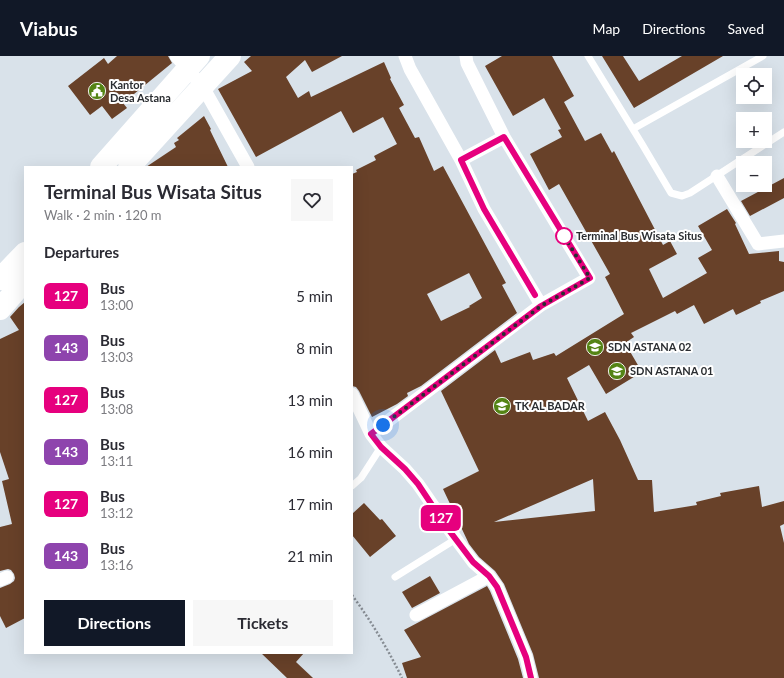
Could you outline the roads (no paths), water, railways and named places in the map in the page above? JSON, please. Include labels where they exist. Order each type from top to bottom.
[{"type":"highway","points":[[130,166],[230,56]]},
{"type":"highway","points":[[102,166],[187,61]]},
{"type":"highway","points":[[0,279],[23,266]]},
{"type":"highway","points":[[0,309],[23,266]]},
{"type":"street","points":[[405,56],[416,82],[461,160],[484,209],[541,306]]},
{"type":"street","points":[[371,434],[541,306],[590,278],[504,137],[466,56]]},
{"type":"street","points":[[187,61],[247,166]]},
{"type":"street","points":[[461,160],[504,137]]},
{"type":"street","points":[[717,176],[758,244],[784,241]]},
{"type":"street","points":[[353,396],[371,434],[381,447],[405,469],[418,484],[473,562],[489,576],[497,587],[526,657],[531,678]]},
{"type":"street","points":[[416,615],[489,576]]},
{"type":"lane","points":[[588,56],[670,193],[682,196],[690,192],[784,132]]},
{"type":"lane","points":[[633,129],[762,56]]},
{"type":"lane","points":[[353,485],[361,478],[381,447]]},
{"type":"lane","points":[[395,577],[456,539]]},
{"type":"place","name":"Kantor Desa Astana","points":[[97,91]]},
{"type":"place","name":"Terminal Bus Wisata Situs","points":[[564,236]]},
{"type":"place","name":"SDN ASTANA 02","points":[[595,347]]},
{"type":"place","name":"SDN ASTANA 01","points":[[617,371]]},
{"type":"place","name":"TK AL BADAR","points":[[502,406]]}]
